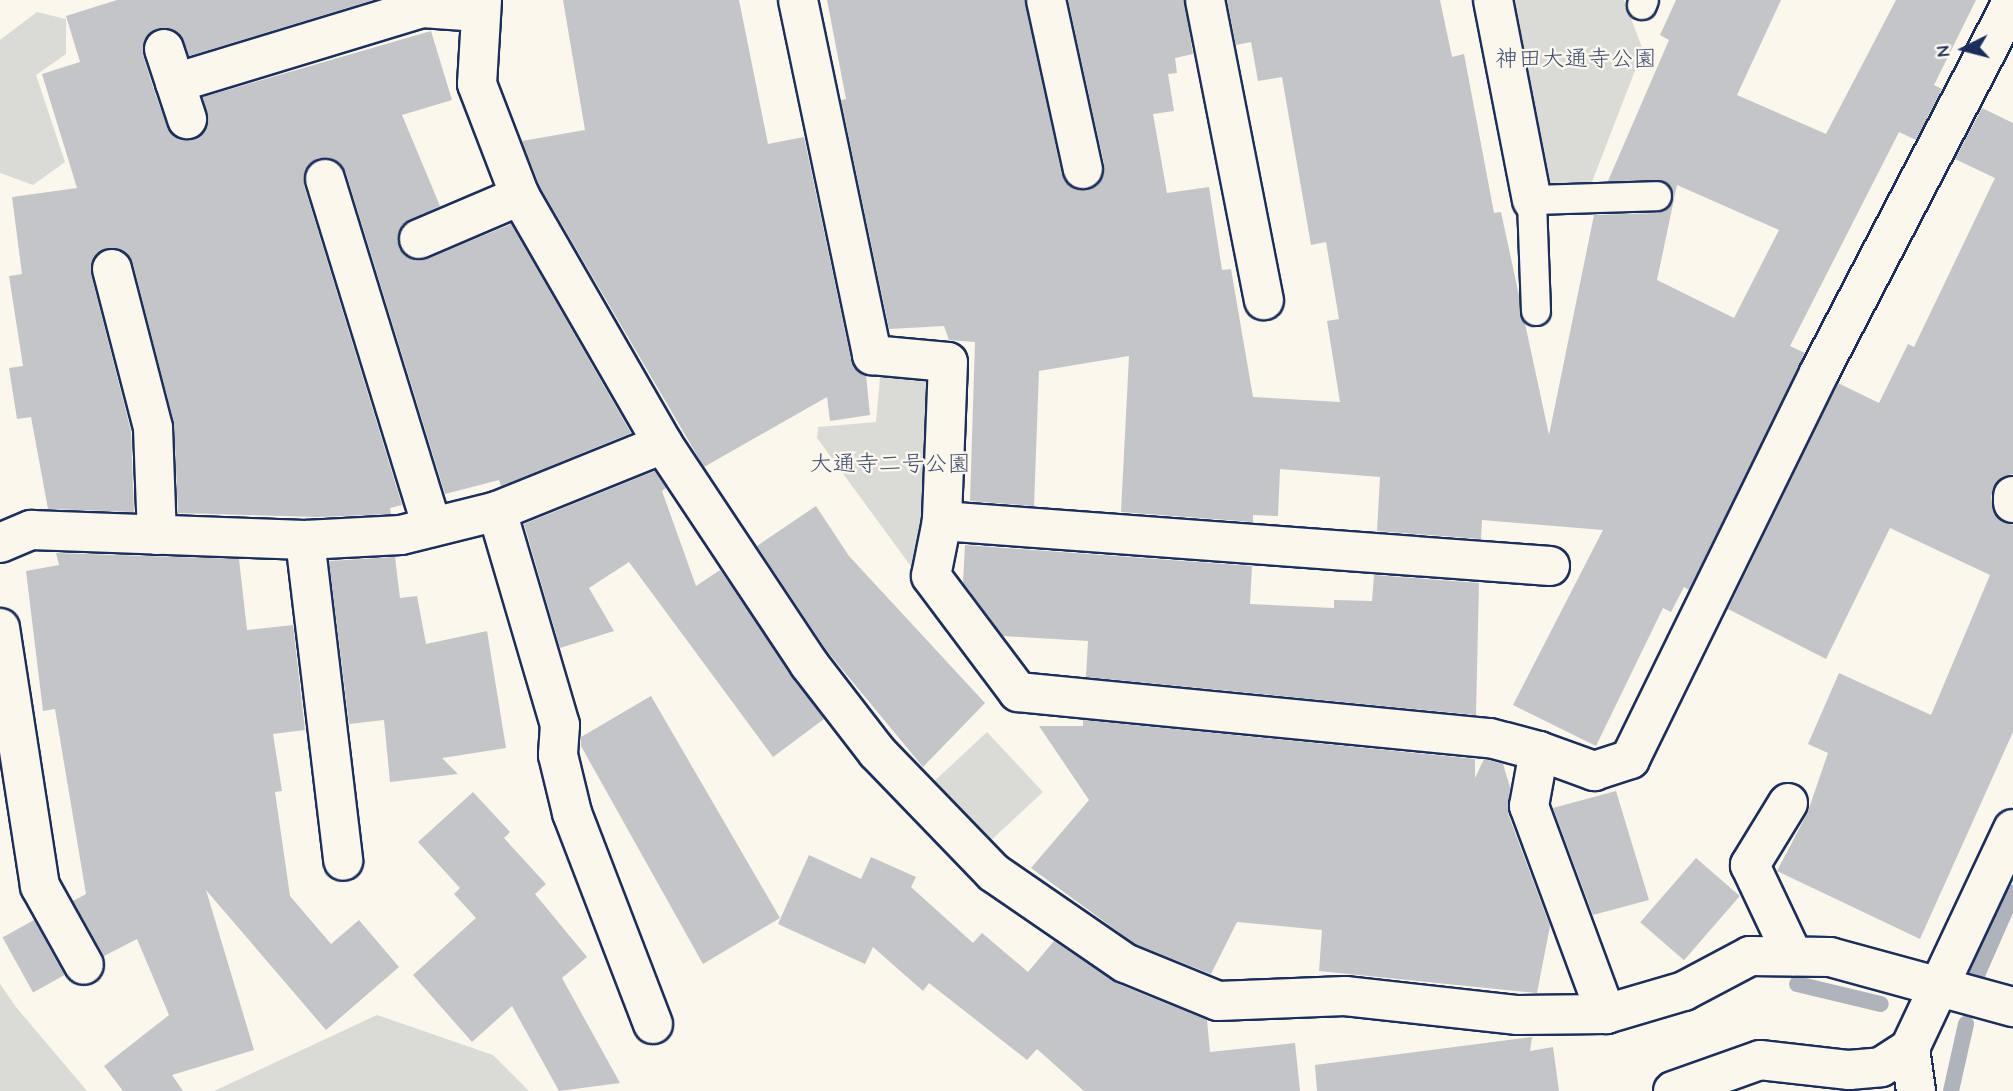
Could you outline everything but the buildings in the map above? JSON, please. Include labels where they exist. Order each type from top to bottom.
[{"type":"street","points":[[798,0],[872,355],[948,362],[942,521],[931,576],[1018,692],[1490,738],[1539,751],[1594,771],[1630,759],[1819,373],[2013,0]]},
{"type":"street","points":[[1046,0],[1083,169]]},
{"type":"street","points":[[1205,0],[1264,300]]},
{"type":"street","points":[[1493,0],[1532,200]]},
{"type":"street","points":[[187,119],[170,66],[422,8],[480,6],[477,85],[520,195],[663,444],[808,664],[877,752],[994,873],[1125,963],[1218,1001],[1345,996],[1518,1015],[1606,1014],[1684,991],[1750,956],[1830,957],[2013,1007]]},
{"type":"street","points":[[325,179],[432,527]]},
{"type":"street","points":[[419,239],[520,195]]},
{"type":"street","points":[[112,270],[153,428],[157,535]]},
{"type":"street","points":[[0,543],[31,530],[305,540],[401,535],[496,511],[663,444]]},
{"type":"street","points":[[2013,496],[2013,503]]},
{"type":"street","points":[[496,511],[560,725],[558,755],[572,813],[653,1024]]},
{"type":"street","points":[[942,521],[1550,566]]},
{"type":"street","points":[[305,540],[343,861]]},
{"type":"street","points":[[0,628],[40,886],[84,965]]},
{"type":"street","points":[[1539,751],[1529,806],[1606,1014]]},
{"type":"street","points":[[1788,803],[1751,865],[1793,956]]},
{"type":"street","points":[[1673,1091],[1760,1060],[1849,1070],[1881,1067],[1910,1048],[2013,829]]},
{"type":"street","points":[[1910,1048],[1916,1091]]},
{"type":"lane","points":[[1536,311],[1532,200],[1657,196]]},
{"type":"green space","name":"神田大通寺公園","points":[[1503,0],[1624,0],[1643,50],[1590,187],[1542,191]]},
{"type":"green space","points":[[37,12],[66,19],[66,54],[36,75],[65,162],[33,185],[0,173],[0,40]]},
{"type":"green space","name":"大通寺二号公園","points":[[881,366],[936,373],[933,513],[915,572],[817,438],[818,427],[876,422]]},
{"type":"green space","points":[[987,732],[1043,792],[987,844],[931,784]]},
{"type":"green space","points":[[0,984],[16,1007],[87,1091],[0,1091]]},
{"type":"green space","points":[[377,1015],[493,1055],[529,1091],[214,1091]]},
{"type":"waterway","points":[[1977,975],[2013,893]]},
{"type":"waterway","points":[[1797,984],[1881,1004]]},
{"type":"waterway","points":[[1951,1091],[1966,1024]]}]
